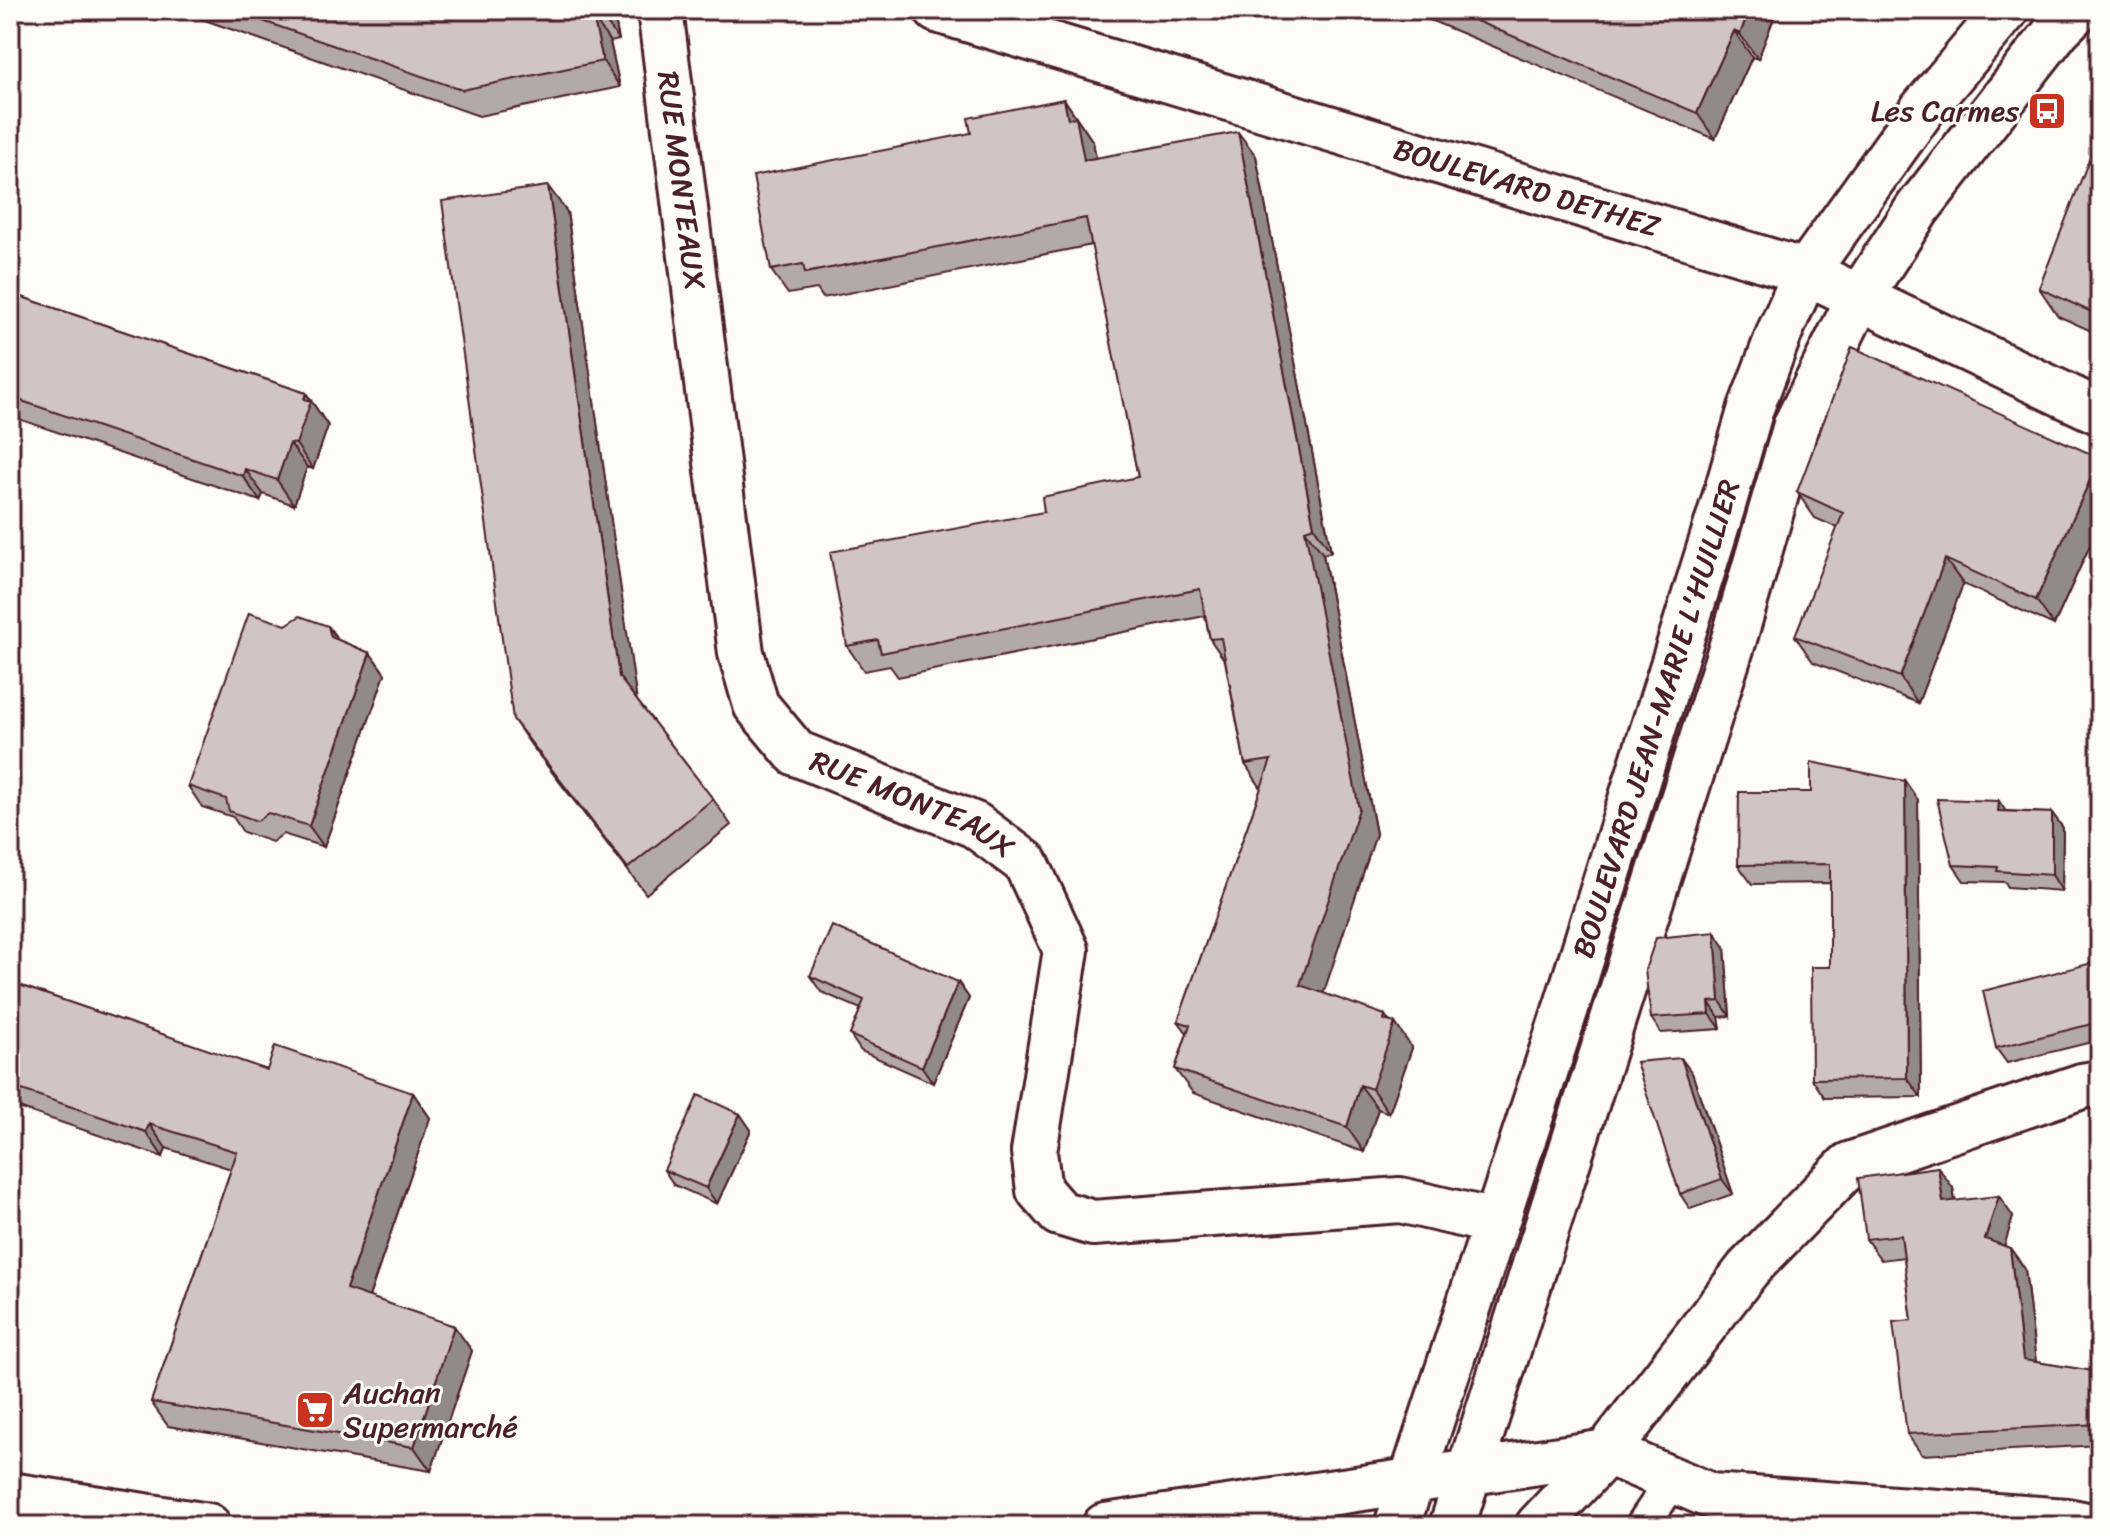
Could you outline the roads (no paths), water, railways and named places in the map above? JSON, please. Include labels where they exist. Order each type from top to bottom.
[{"type":"street","name":"RUE MONTEAUX","points":[[660,10],[741,653],[756,705],[796,753],[975,825],[1026,863],[1066,950],[1034,1152],[1039,1190],[1059,1213],[1093,1223],[1400,1200],[1495,1222]]},
{"type":"street","name":"BOULEVARD DETHEZ","points":[[937,10],[1806,272],[2100,412]]},
{"type":"street","name":"BOULEVARD JEAN-MARIE L'HUILLIER","points":[[1397,1526],[1567,1005],[1751,408],[1806,272],[1922,110],[2006,10]]},
{"type":"street","name":"BOULEVARD JEAN-MARIE L'HUILLIER","points":[[1452,1526],[1716,699],[1796,425],[1859,298],[1918,208],[2058,29],[2077,10]]},
{"type":"street","points":[[1538,1526],[1607,1452],[1748,1269],[1849,1165],[2082,1086],[2100,1083]]},
{"type":"street","points":[[1105,1526],[1607,1452],[1711,1496],[2067,1521],[2092,1526]]},
{"type":"street","points":[[10,1495],[208,1526]]},
{"type":"lane","points":[[1642,1526],[1673,1480]]},
{"type":"place","name":"Les Carmes","points":[[2047,111]]},
{"type":"place","name":"Auchan Supermarché","points":[[315,1410]]}]
